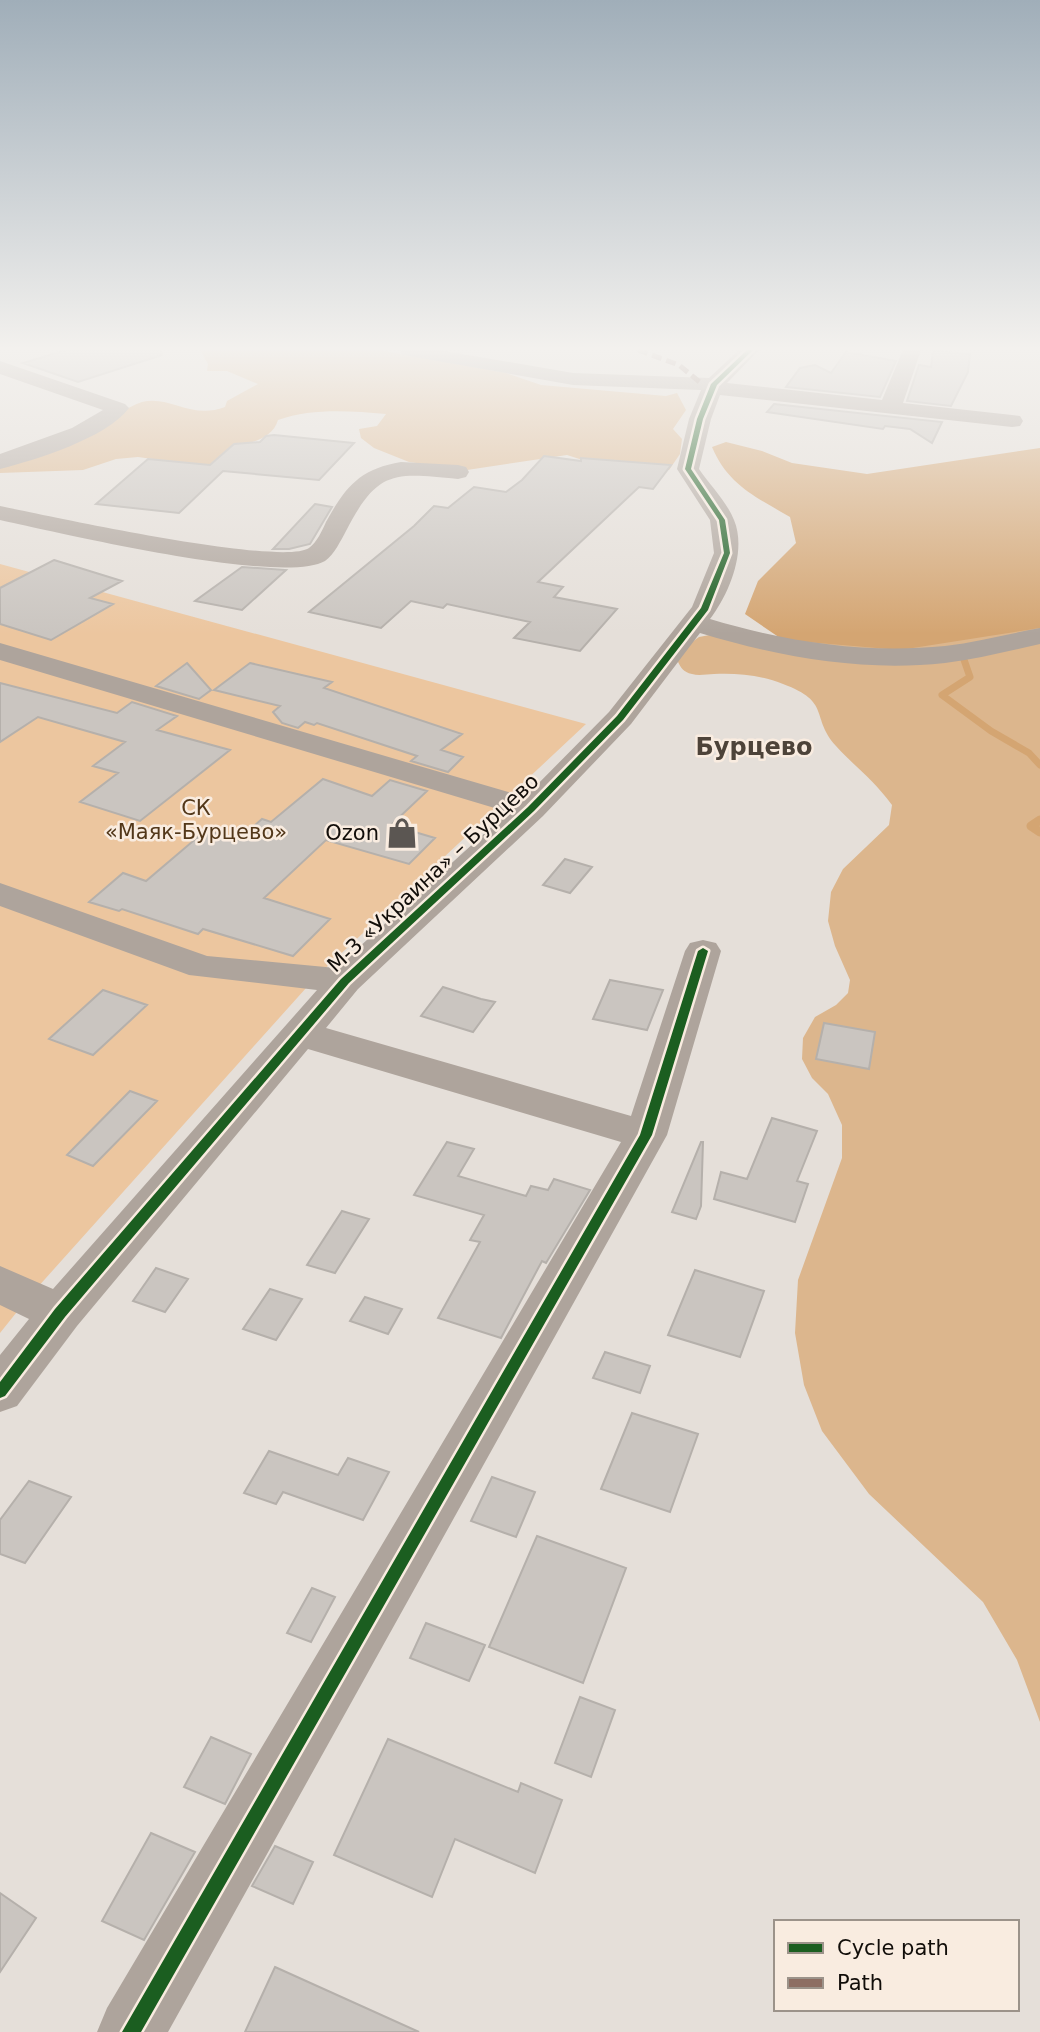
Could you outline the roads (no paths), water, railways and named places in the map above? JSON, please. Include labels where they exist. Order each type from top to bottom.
[{"type":"street","points":[[0,462],[47,445]]},
{"type":"street","name":"М-3 «Украина» – Бурцево","points":[[0,1392],[60,1313],[345,981],[531,809],[620,718],[705,608],[727,553],[722,520],[688,469],[694,445]]},
{"type":"street","points":[[0,513],[250,559],[297,561],[314,556],[330,540],[349,498],[374,475],[400,469],[458,472]]},
{"type":"street","points":[[694,623],[792,648],[841,655],[891,657],[945,654],[1040,636]]},
{"type":"street","points":[[0,651],[531,809]]},
{"type":"street","points":[[0,894],[202,967],[345,981]]},
{"type":"street","points":[[131,2032],[646,1135],[703,951]]},
{"type":"street","points":[[300,1034],[646,1135]]},
{"type":"street","points":[[0,1284],[60,1313]]},
{"type":"waterway","points":[[962,654],[970,677],[942,695],[991,731],[1029,753],[1040,765]]},
{"type":"waterway","points":[[1040,820],[1031,826],[1040,832]]},
{"type":"place","name":"Ozon","points":[[402,833]]},
{"type":"district","name":"Бурцево","points":[[754,747]]},
{"type":"park label","name":"СК «Маяк-Бурцево»","points":[[196,820]]}]
